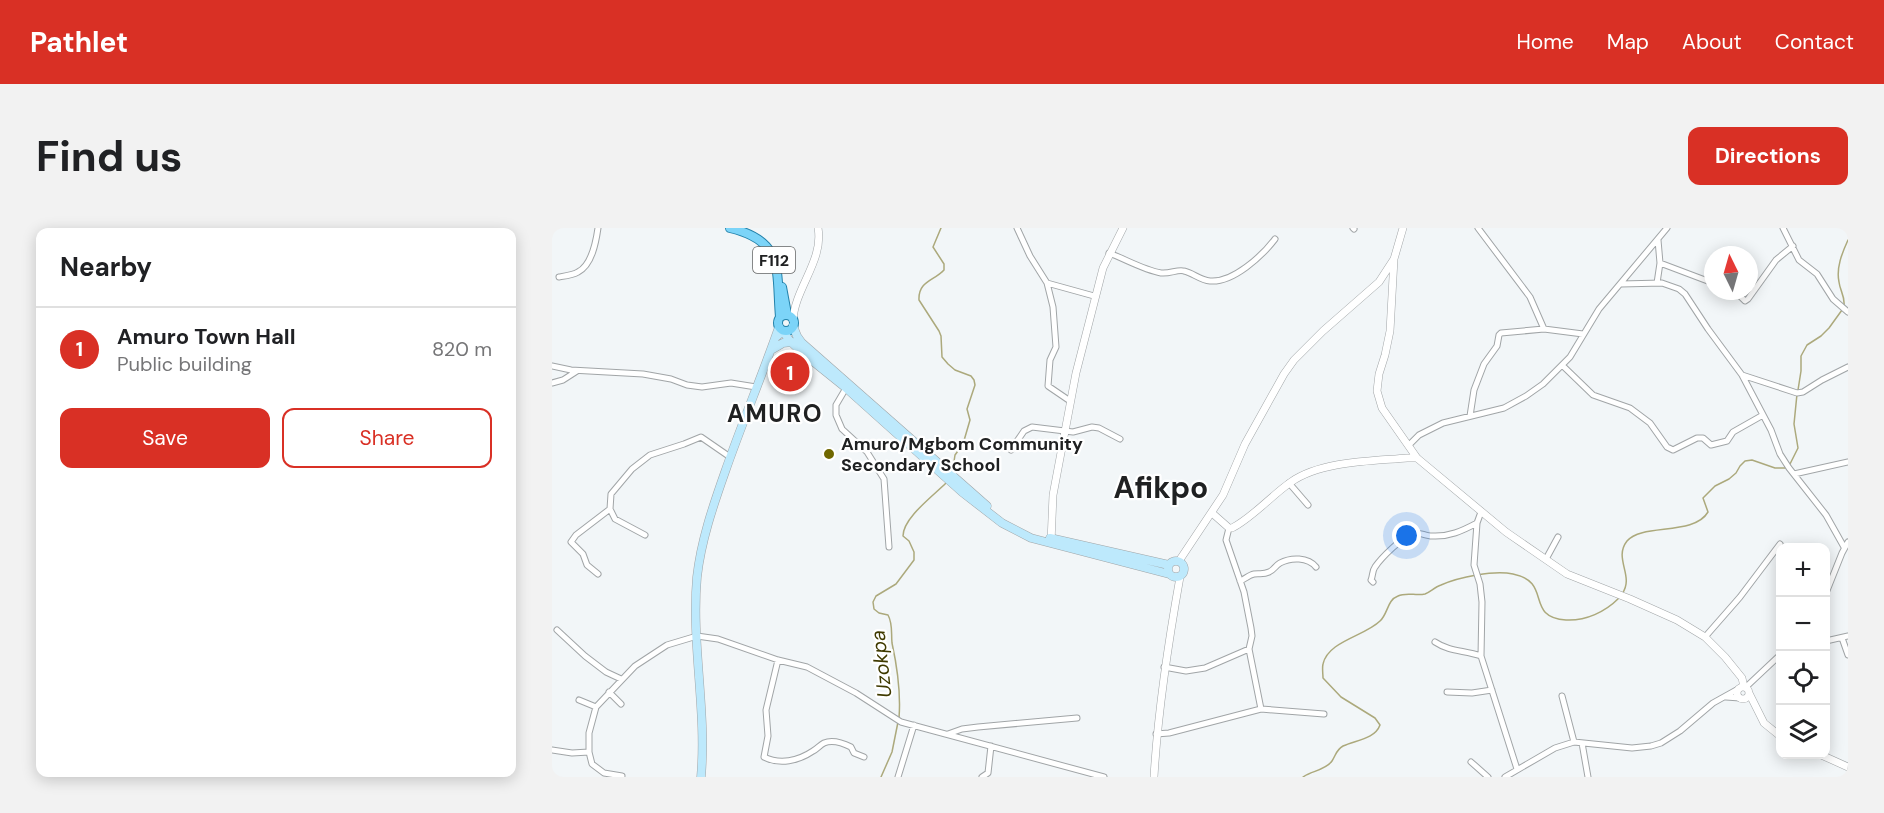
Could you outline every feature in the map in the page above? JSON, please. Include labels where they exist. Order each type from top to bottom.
[{"type":"main road","name":"F112","points":[[730,228],[754,236],[771,249],[788,319]]},
{"type":"main road","name":"F112","points":[[746,228],[762,234],[775,247],[780,264],[788,319]]},
{"type":"main road","points":[[701,777],[702,740],[697,636],[697,579],[700,554],[710,513],[756,387],[779,332],[788,319]]},
{"type":"main road","points":[[779,332],[790,331],[788,319]]},
{"type":"main road","points":[[788,319],[802,343],[988,507],[1021,529],[1051,541]]},
{"type":"main road","points":[[779,332],[986,511],[1018,533],[1169,569],[1174,577],[1180,577],[1184,572],[1179,561],[1173,562],[1169,569]]},
{"type":"main road","points":[[771,350],[783,343],[792,342]]},
{"type":"street","points":[[559,277],[580,272],[588,262],[597,241],[598,228]]},
{"type":"street","points":[[788,319],[817,251],[818,228]]},
{"type":"street","points":[[1017,228],[1030,256],[1047,283],[1053,307],[1056,347],[1050,360],[1048,386],[1070,401]]},
{"type":"street","points":[[1051,541],[1053,495],[1064,431],[1094,296],[1109,253],[1123,228]]},
{"type":"street","points":[[1403,228],[1394,259],[1390,331],[1377,391],[1382,408],[1417,459],[1506,532],[1567,574],[1622,595],[1677,620],[1705,638],[1742,678],[1751,681]]},
{"type":"street","points":[[1478,228],[1530,297],[1544,329]]},
{"type":"street","points":[[1400,458],[1419,435],[1443,423],[1504,408],[1543,384],[1563,366],[1599,309],[1667,228]]},
{"type":"street","points":[[1783,228],[1799,260],[1817,274],[1833,299],[1848,312]]},
{"type":"street","points":[[1109,253],[1156,272],[1166,274],[1185,271],[1213,282],[1237,273],[1253,263],[1275,239]]},
{"type":"street","points":[[1657,282],[1660,263],[1658,240]]},
{"type":"street","points":[[1758,285],[1776,260],[1793,246]]},
{"type":"street","points":[[1179,561],[1228,486],[1245,444],[1293,360],[1379,282],[1394,259]]},
{"type":"street","points":[[1660,263],[1704,280]]},
{"type":"street","points":[[1379,282],[1387,279],[1393,283]]},
{"type":"street","points":[[1621,284],[1657,282],[1679,289],[1685,294],[1742,375],[1780,454],[1827,515],[1846,545],[1830,583]]},
{"type":"street","points":[[1047,283],[1094,296]]},
{"type":"street","points":[[784,299],[789,301],[798,296]]},
{"type":"street","points":[[1470,416],[1474,390],[1484,364],[1497,346],[1501,333],[1544,329],[1584,334]]},
{"type":"street","points":[[552,366],[578,371],[643,374],[702,387],[731,383],[756,387]]},
{"type":"street","points":[[1563,366],[1593,395],[1630,408],[1650,423],[1667,447],[1671,449],[1701,437],[1714,445],[1727,441],[1733,432],[1763,415]]},
{"type":"street","points":[[1742,375],[1797,393],[1803,392],[1848,367]]},
{"type":"street","points":[[552,383],[563,380],[578,371]]},
{"type":"street","points":[[846,388],[836,405],[836,415],[842,429],[867,452],[884,479],[889,547]]},
{"type":"street","points":[[1011,450],[1028,428],[1039,427],[1078,432],[1099,428],[1119,439]]},
{"type":"street","points":[[645,535],[615,519],[610,509],[610,494],[632,469],[650,455],[701,436],[730,457]]},
{"type":"street","points":[[1229,528],[1238,525],[1289,483],[1306,474],[1341,465],[1400,458],[1417,459]]},
{"type":"street","points":[[1794,474],[1848,462]]},
{"type":"street","points":[[1289,483],[1308,505]]},
{"type":"street","points":[[598,574],[587,565],[583,554],[571,542],[610,509]]},
{"type":"street","points":[[1481,512],[1477,523],[1474,565],[1479,579],[1482,602],[1481,656],[1516,769]]},
{"type":"street","points":[[1212,513],[1229,528]]},
{"type":"street","points":[[1373,582],[1371,580],[1374,568],[1410,534],[1443,537],[1457,534],[1477,523]]},
{"type":"street","points":[[1229,528],[1226,540],[1240,581],[1251,628],[1249,649],[1262,709]]},
{"type":"street","points":[[1546,559],[1558,537]]},
{"type":"street","points":[[1705,638],[1776,549]]},
{"type":"street","points":[[1240,581],[1253,574],[1272,571],[1277,564],[1290,560],[1307,560],[1316,567]]},
{"type":"street","points":[[1154,777],[1156,734],[1164,667],[1180,577]]},
{"type":"street","points":[[557,630],[599,667],[621,679]]},
{"type":"street","points":[[622,776],[609,775],[592,764],[589,752],[589,733],[596,707],[635,666],[667,645],[697,636],[718,639],[778,660],[807,667],[856,693],[898,721],[1092,776],[1104,777]]},
{"type":"street","points":[[1830,640],[1845,637],[1848,655]]},
{"type":"street","points":[[1436,642],[1446,649],[1471,652],[1481,656]]},
{"type":"street","points":[[1164,667],[1186,670],[1205,668],[1249,649]]},
{"type":"street","points":[[1505,777],[1555,748],[1574,742],[1632,748],[1661,743],[1680,731],[1713,703],[1724,697],[1744,692],[1751,681],[1776,659]]},
{"type":"street","points":[[778,660],[766,710],[768,736],[764,757],[777,762],[790,761],[813,752],[825,742],[837,741],[851,747],[854,753],[864,757]]},
{"type":"street","points":[[1742,678],[1744,692],[1764,723],[1776,733]]},
{"type":"street","points":[[1447,692],[1472,693],[1492,690]]},
{"type":"street","points":[[609,692],[621,704]]},
{"type":"street","points":[[1724,697],[1744,692]]},
{"type":"street","points":[[1562,696],[1574,742]]},
{"type":"street","points":[[579,700],[596,707]]},
{"type":"street","points":[[1156,734],[1169,733],[1262,709],[1324,714]]},
{"type":"street","points":[[948,734],[978,727],[1077,718]]},
{"type":"street","points":[[898,777],[914,725]]},
{"type":"street","points":[[1582,743],[1588,777]]},
{"type":"street","points":[[982,777],[988,773],[991,746]]},
{"type":"street","points":[[552,750],[572,753],[589,752]]},
{"type":"street","points":[[1830,759],[1848,767]]},
{"type":"street","points":[[1471,762],[1488,777]]},
{"type":"waterway","points":[[941,228],[933,247],[944,264],[944,270],[924,285],[919,294],[919,300],[939,331],[942,357],[955,370],[971,376],[975,385],[967,409],[970,420],[963,444],[955,455],[953,468]]},
{"type":"waterway","points":[[1844,305],[1838,271],[1848,240]]},
{"type":"waterway","points":[[1798,390],[1801,356],[1807,345],[1821,336],[1842,310]]},
{"type":"waterway","points":[[1790,464],[1798,448],[1794,424],[1797,394]]},
{"type":"waterway","points":[[1622,594],[1626,581],[1622,554],[1627,541],[1644,532],[1680,527],[1701,519],[1708,512],[1703,498],[1715,486],[1736,473],[1745,461],[1752,460],[1775,468],[1785,468]]},
{"type":"waterway","name":"Uzokpa","points":[[899,718],[899,689],[891,622],[888,615],[874,609],[873,602],[876,596],[896,584],[914,560],[914,552],[909,541],[903,536],[904,529],[913,515],[946,483]]},
{"type":"waterway","points":[[1303,777],[1326,766],[1341,748],[1370,736],[1378,730],[1380,725],[1375,718],[1341,697],[1323,678],[1323,666],[1326,656],[1339,644],[1380,621],[1394,598],[1404,594],[1425,594],[1457,579],[1496,573],[1513,574],[1525,578],[1532,584],[1546,613],[1566,620],[1588,617],[1608,607],[1619,598]]},
{"type":"waterway","name":"Uzokpa","points":[[881,777],[892,752],[898,722]]},
{"type":"place","name":"Amuro Town Hall","points":[[790,372]]},
{"type":"place","name":"Amuro/Mgbom Community Secondary School","points":[[829,454]]},
{"type":"district","name":"AMURO","points":[[775,414]]},
{"type":"district","name":"Afikpo","points":[[1161,488]]}]
